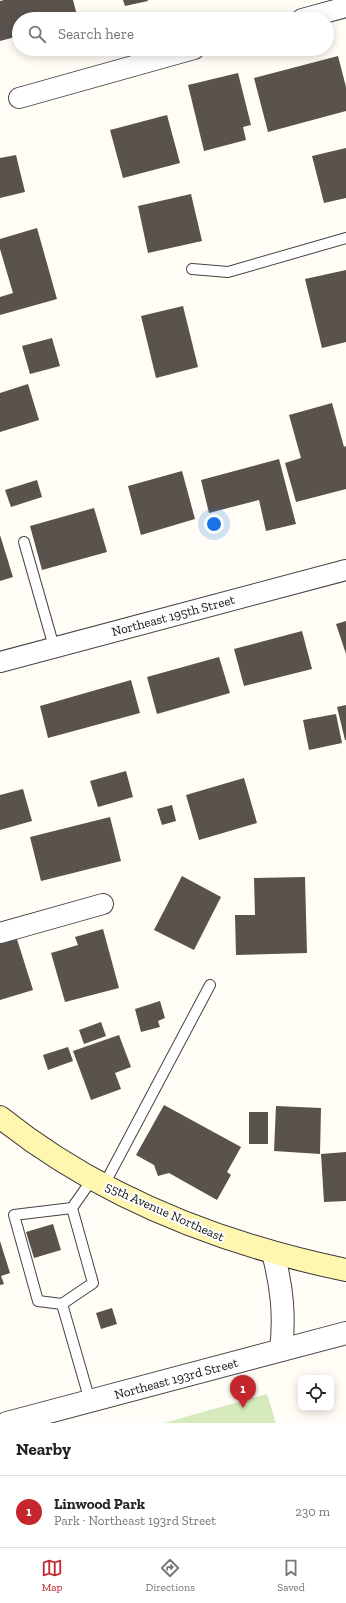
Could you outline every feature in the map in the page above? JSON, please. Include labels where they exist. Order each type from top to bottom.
[{"type":"main road","name":"55th Avenue Northeast","points":[[0,1117],[53,1154],[98,1182],[183,1222],[272,1254],[346,1270]]},
{"type":"street","points":[[328,12],[346,7]]},
{"type":"street","points":[[19,98],[169,56]]},
{"type":"street","name":"Northeast 195th Street","points":[[0,662],[346,570]]},
{"type":"street","points":[[0,933],[103,904]]},
{"type":"street","points":[[272,1254],[280,1279],[284,1306],[281,1350]]},
{"type":"street","name":"Northeast 193rd Street","points":[[7,1423],[46,1418],[90,1401],[346,1333]]},
{"type":"lane","points":[[192,269],[228,272],[346,238]]},
{"type":"lane","points":[[24,542],[54,647]]},
{"type":"lane","points":[[72,1208],[93,1283],[62,1304],[38,1301],[14,1215],[72,1208],[98,1182],[210,985]]},
{"type":"lane","points":[[62,1304],[90,1401]]},
{"type":"green space","points":[[267,1394],[276,1423],[164,1423]]},
{"type":"building","points":[[73,0],[76,12],[12,12],[12,38],[0,41],[0,1]]},
{"type":"building","points":[[123,0],[148,0],[148,1],[125,6]]},
{"type":"building","points":[[338,56],[346,87],[346,111],[268,132],[254,78]]},
{"type":"building","points":[[238,73],[251,125],[243,127],[246,140],[204,151],[188,85]]},
{"type":"building","points":[[167,115],[180,163],[123,178],[110,130]]},
{"type":"building","points":[[346,148],[346,198],[324,203],[312,156]]},
{"type":"building","points":[[16,155],[25,192],[0,198],[0,158]]},
{"type":"building","points":[[191,194],[202,241],[148,253],[138,206]]},
{"type":"building","points":[[37,228],[57,299],[0,315],[0,297],[13,293],[0,249],[0,239]]},
{"type":"building","points":[[346,270],[346,342],[322,348],[305,279]]},
{"type":"building","points":[[183,306],[198,367],[156,378],[141,316]]},
{"type":"building","points":[[52,338],[60,366],[30,374],[22,346]]},
{"type":"building","points":[[28,384],[39,420],[0,432],[0,393]]},
{"type":"building","points":[[332,403],[344,447],[346,446],[346,489],[296,502],[285,463],[301,458],[289,415]]},
{"type":"building","points":[[279,459],[296,524],[266,531],[259,500],[209,513],[201,480]]},
{"type":"building","points":[[182,471],[195,519],[141,535],[128,486]]},
{"type":"building","points":[[37,480],[42,497],[11,507],[5,490]]},
{"type":"building","points":[[94,508],[107,552],[42,570],[30,526]]},
{"type":"building","points":[[0,535],[13,577],[0,581]]},
{"type":"building","points":[[346,621],[346,654],[336,624]]},
{"type":"building","points":[[302,631],[312,669],[244,686],[234,649]]},
{"type":"building","points":[[219,657],[230,693],[157,714],[147,677]]},
{"type":"building","points":[[131,680],[140,713],[48,738],[40,706]]},
{"type":"building","points":[[346,705],[346,740],[345,740],[337,707]]},
{"type":"building","points":[[336,714],[342,743],[309,750],[303,720]]},
{"type":"building","points":[[126,771],[133,797],[98,807],[90,781]]},
{"type":"building","points":[[244,778],[257,823],[199,840],[186,795]]},
{"type":"building","points":[[23,789],[32,821],[0,830],[0,795]]},
{"type":"building","points":[[172,805],[176,821],[162,825],[157,809]]},
{"type":"building","points":[[110,817],[121,861],[41,881],[30,837]]},
{"type":"building","points":[[182,876],[221,897],[194,950],[154,930]]},
{"type":"building","points":[[305,877],[307,953],[236,955],[235,915],[255,915],[254,878]]},
{"type":"building","points":[[103,929],[119,988],[65,1002],[51,953],[78,945],[75,937]]},
{"type":"building","points":[[16,936],[33,990],[0,1000],[0,940]]},
{"type":"building","points":[[160,1001],[165,1018],[158,1021],[160,1027],[141,1032],[135,1009]]},
{"type":"building","points":[[101,1022],[106,1036],[84,1044],[79,1030]]},
{"type":"building","points":[[119,1035],[131,1067],[115,1073],[121,1089],[91,1100],[73,1051]]},
{"type":"building","points":[[68,1047],[73,1061],[48,1070],[43,1055]]},
{"type":"building","points":[[164,1105],[241,1147],[227,1172],[231,1175],[217,1200],[169,1173],[158,1176],[154,1165],[136,1155]]},
{"type":"building","points":[[276,1106],[321,1108],[320,1154],[274,1151]]},
{"type":"building","points":[[249,1112],[268,1112],[268,1144],[249,1144]]},
{"type":"building","points":[[346,1152],[346,1201],[324,1202],[321,1154]]},
{"type":"building","points":[[53,1224],[61,1250],[34,1258],[26,1232]]},
{"type":"building","points":[[0,1241],[10,1273],[1,1276],[4,1284],[0,1285]]},
{"type":"building","points":[[112,1308],[117,1324],[101,1329],[96,1313]]},
{"type":"place","name":"Linwood Park","points":[[243,1408]]}]
